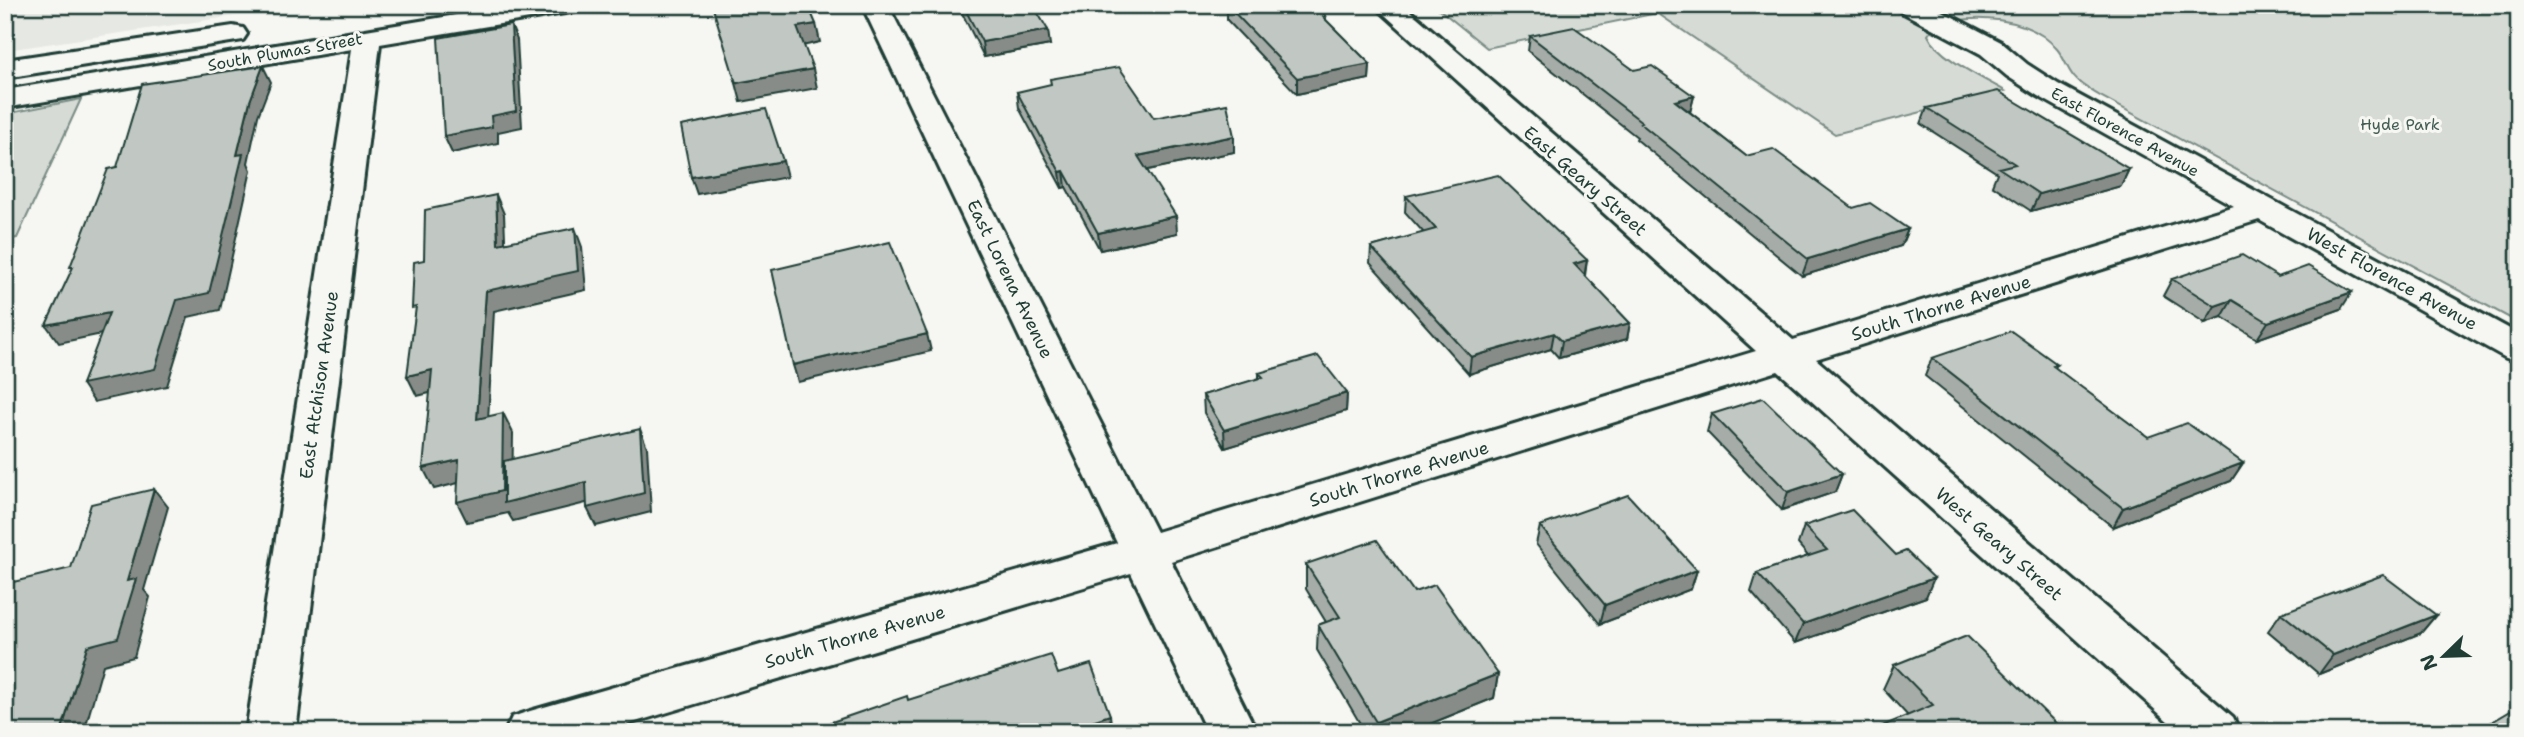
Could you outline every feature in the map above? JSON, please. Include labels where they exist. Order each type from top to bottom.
[{"type":"street","name":"South Plumas Street","points":[[5,69],[418,5]]},
{"type":"street","name":"South Plumas Street","points":[[5,99],[565,5]]},
{"type":"street","name":"East Lorena Avenue","points":[[875,5],[1233,732]]},
{"type":"street","name":"East Geary Street","points":[[1387,5],[1784,356]]},
{"type":"street","name":"East Florence Avenue","points":[[1909,5],[1991,48],[2017,71],[2048,90],[2264,208]]},
{"type":"street","name":"East Atchison Avenue","points":[[271,732],[367,38]]},
{"type":"street","name":"South Thorne Avenue","points":[[530,732],[1145,552],[2264,208]]},
{"type":"street","name":"West Florence Avenue","points":[[2264,208],[2519,350]]},
{"type":"street","name":"West Geary Street","points":[[1784,356],[2215,732]]},
{"type":"shaded area","points":[[5,5],[308,5],[5,50]]},
{"type":"green space","name":"Hyde Park","points":[[1434,5],[2519,5],[2519,323],[2086,88],[2046,38],[2016,24],[2000,20],[1966,19],[1935,26],[1928,35],[1941,52],[2005,91],[1835,134],[1657,13],[1487,48]]},
{"type":"green space","points":[[81,99],[17,238],[5,240],[5,114]]},
{"type":"building","points":[[712,5],[808,5],[816,24],[797,27],[813,69],[736,83]]},
{"type":"building","points":[[963,5],[1033,5],[1048,30],[982,42]]},
{"type":"building","points":[[1227,5],[1314,5],[1370,64],[1297,78]]},
{"type":"building","points":[[511,25],[516,111],[491,116],[492,127],[444,136],[438,38]]},
{"type":"building","points":[[1574,27],[1634,70],[1652,66],[1694,96],[1675,101],[1746,156],[1773,149],[1853,208],[1870,203],[1908,229],[1808,259],[1640,123],[1642,122],[1530,36]]},
{"type":"building","points":[[263,66],[250,101],[237,155],[243,154],[209,293],[177,300],[155,369],[82,384],[109,313],[46,325],[73,267],[70,267],[108,169],[117,167],[142,84]]},
{"type":"building","points":[[1119,67],[1154,118],[1227,104],[1234,136],[1138,156],[1176,216],[1098,233],[1064,171],[1060,172],[1017,92],[1051,84],[1050,79]]},
{"type":"building","points":[[1998,91],[2129,169],[2039,194],[1999,168],[2015,164],[1927,108]]},
{"type":"building","points":[[766,109],[783,161],[691,177],[681,126]]},
{"type":"building","points":[[1498,175],[1587,260],[1574,264],[1630,323],[1562,341],[1554,333],[1471,357],[1371,247],[1436,229],[1406,196]]},
{"type":"building","points":[[496,195],[498,244],[575,228],[578,271],[486,291],[477,419],[503,413],[502,491],[457,502],[459,460],[423,468],[432,370],[407,376],[416,307],[412,308],[414,262],[424,260],[425,210]]},
{"type":"building","points":[[890,242],[927,334],[793,365],[772,270]]},
{"type":"building","points":[[2242,255],[2278,277],[2308,266],[2352,292],[2268,322],[2232,300],[2215,306],[2172,279]]},
{"type":"building","points":[[2011,331],[2148,437],[2187,423],[2243,463],[2123,508],[1932,358]]},
{"type":"building","points":[[1318,356],[1347,393],[1224,430],[1203,395],[1263,377],[1259,373]]},
{"type":"building","points":[[1763,398],[1842,474],[1788,492],[1712,414]]},
{"type":"building","points":[[640,429],[644,493],[587,508],[586,482],[504,503],[504,461]]},
{"type":"building","points":[[154,489],[127,581],[136,579],[118,638],[87,646],[61,732],[5,732],[5,584],[71,568],[91,504]]},
{"type":"building","points":[[1628,495],[1697,570],[1605,605],[1540,526]]},
{"type":"building","points":[[1852,510],[1896,555],[1906,551],[1934,578],[1803,624],[1757,573],[1827,550],[1804,526]]},
{"type":"building","points":[[1377,540],[1414,592],[1435,585],[1498,674],[1376,722],[1318,625],[1340,617],[1306,564]]},
{"type":"building","points":[[2383,575],[2436,615],[2333,655],[2281,613]]},
{"type":"building","points":[[1967,636],[2065,732],[1868,732],[1933,705],[1894,665]]},
{"type":"building","points":[[1051,655],[1058,674],[1091,664],[1110,715],[1059,732],[825,732],[823,725],[907,696],[908,700]]},
{"type":"building","points":[[2519,706],[2519,732],[2475,732]]}]
